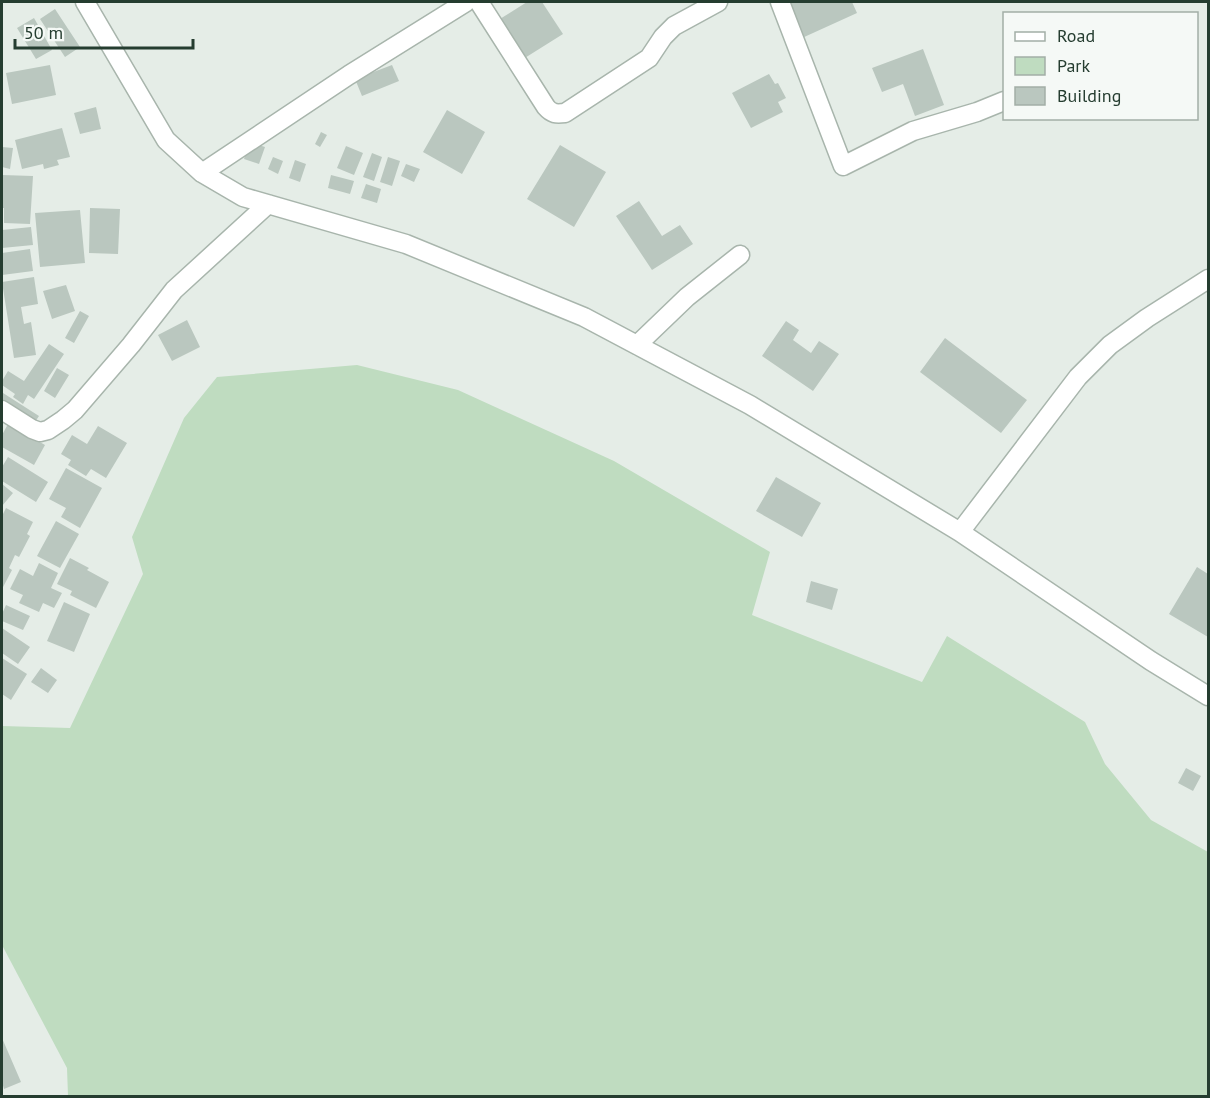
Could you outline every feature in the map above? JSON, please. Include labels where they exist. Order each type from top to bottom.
[{"type":"street","points":[[85,2],[166,140],[202,173],[243,197],[406,243],[584,317],[750,405],[960,532],[1151,661],[1209,696]]},
{"type":"street","points":[[202,173],[349,75],[466,2]]},
{"type":"street","points":[[480,2],[546,107],[551,113],[557,114],[565,113],[636,68],[648,58],[674,26],[718,2]]},
{"type":"street","points":[[780,2],[843,166],[913,131],[1003,102]]},
{"type":"street","points":[[2,410],[40,432],[48,430],[63,420],[75,410],[131,345],[174,290],[268,204]]},
{"type":"street","points":[[637,345],[687,297],[740,255]]},
{"type":"street","points":[[960,532],[1086,369],[1110,345],[1129,331],[1209,279]]},
{"type":"green space","points":[[357,365],[458,390],[614,461],[770,552],[752,615],[922,682],[947,636],[1085,722],[1105,764],[1151,820],[1208,852],[1208,1096],[68,1096],[67,1068],[2,945],[2,726],[70,728],[143,574],[132,537],[184,418],[217,377]]},
{"type":"building","points":[[527,2],[542,2],[563,34],[520,61],[495,22]]},
{"type":"building","points":[[786,2],[852,2],[857,13],[802,38]]},
{"type":"building","points":[[55,9],[80,47],[65,57],[40,19]]},
{"type":"building","points":[[34,18],[52,50],[36,59],[17,28]]},
{"type":"building","points":[[923,49],[944,105],[915,116],[903,84],[882,92],[872,68]]},
{"type":"building","points":[[50,65],[56,95],[12,104],[6,73]]},
{"type":"building","points":[[392,65],[399,81],[362,96],[355,79]]},
{"type":"building","points":[[769,74],[775,84],[778,83],[786,98],[778,102],[783,112],[751,128],[732,93]]},
{"type":"building","points":[[96,107],[101,129],[80,134],[74,113]]},
{"type":"building","points":[[447,110],[485,132],[462,174],[423,152]]},
{"type":"building","points":[[62,128],[70,157],[57,160],[59,165],[44,169],[43,164],[22,169],[15,140]]},
{"type":"building","points":[[321,132],[327,135],[320,147],[315,144]]},
{"type":"building","points":[[249,142],[265,147],[259,164],[244,159]]},
{"type":"building","points":[[560,145],[606,172],[574,227],[527,199]]},
{"type":"building","points":[[346,146],[363,153],[354,175],[337,168]]},
{"type":"building","points":[[2,147],[13,148],[10,169],[2,167]]},
{"type":"building","points":[[372,153],[382,157],[374,181],[363,177]]},
{"type":"building","points":[[273,157],[283,161],[278,174],[268,169]]},
{"type":"building","points":[[388,157],[400,161],[392,186],[380,182]]},
{"type":"building","points":[[295,160],[306,164],[300,182],[289,178]]},
{"type":"building","points":[[406,164],[420,169],[414,182],[401,176]]},
{"type":"building","points":[[2,175],[33,176],[30,224],[4,223]]},
{"type":"building","points":[[331,175],[354,181],[350,194],[328,188]]},
{"type":"building","points":[[366,184],[381,189],[377,203],[361,198]]},
{"type":"building","points":[[639,201],[662,236],[680,225],[693,244],[652,270],[616,216]]},
{"type":"building","points":[[90,208],[120,209],[118,254],[89,253]]},
{"type":"building","points":[[80,210],[85,263],[40,267],[35,213]]},
{"type":"building","points":[[31,227],[33,245],[2,248],[2,230]]},
{"type":"building","points":[[30,249],[33,271],[2,275],[2,253]]},
{"type":"building","points":[[34,277],[38,304],[21,307],[24,324],[31,322],[36,355],[14,358],[2,282]]},
{"type":"building","points":[[66,285],[75,311],[52,319],[43,291]]},
{"type":"building","points":[[80,311],[89,316],[74,343],[65,338]]},
{"type":"building","points":[[187,320],[200,347],[172,361],[158,335]]},
{"type":"building","points":[[786,321],[799,330],[793,340],[811,353],[819,341],[839,354],[813,391],[762,356]]},
{"type":"building","points":[[945,338],[1027,400],[1001,433],[920,372]]},
{"type":"building","points":[[49,344],[64,354],[34,399],[28,395],[23,404],[13,397],[15,394],[2,385],[2,381],[8,371],[24,381]]},
{"type":"building","points":[[57,368],[69,375],[55,398],[44,391]]},
{"type":"building","points":[[3,393],[39,416],[33,425],[2,406]]},
{"type":"building","points":[[8,424],[45,445],[34,465],[2,447],[2,435]]},
{"type":"building","points":[[98,426],[127,443],[106,478],[91,469],[86,476],[68,465],[71,460],[61,454],[72,435],[87,444]]},
{"type":"building","points":[[8,457],[48,482],[36,502],[2,481],[2,467]]},
{"type":"building","points":[[66,468],[102,488],[80,528],[61,517],[66,508],[49,499]]},
{"type":"building","points":[[776,477],[821,503],[802,537],[756,511]]},
{"type":"building","points":[[2,484],[13,493],[2,506]]},
{"type":"building","points":[[6,508],[33,522],[27,534],[30,536],[19,557],[15,555],[9,568],[12,570],[2,589],[2,516]]},
{"type":"building","points":[[56,521],[79,534],[60,568],[37,556]]},
{"type":"building","points":[[70,558],[109,582],[96,608],[70,595],[72,591],[57,584]]},
{"type":"building","points":[[39,563],[58,573],[51,588],[62,593],[54,608],[43,603],[39,612],[19,603],[23,595],[10,589],[20,569],[33,576]]},
{"type":"building","points":[[1197,567],[1208,574],[1208,637],[1169,614]]},
{"type":"building","points":[[811,581],[838,589],[832,610],[806,602]]},
{"type":"building","points":[[64,602],[90,614],[74,652],[47,641]]},
{"type":"building","points":[[6,605],[30,616],[23,630],[2,621]]},
{"type":"building","points":[[2,628],[30,647],[18,664],[2,653]]},
{"type":"building","points":[[2,658],[27,674],[11,700],[2,694]]},
{"type":"building","points":[[41,668],[57,680],[48,693],[31,682]]},
{"type":"building","points":[[1186,768],[1201,776],[1193,791],[1178,783]]},
{"type":"building","points":[[2,1038],[21,1082],[4,1089],[2,1082]]}]
